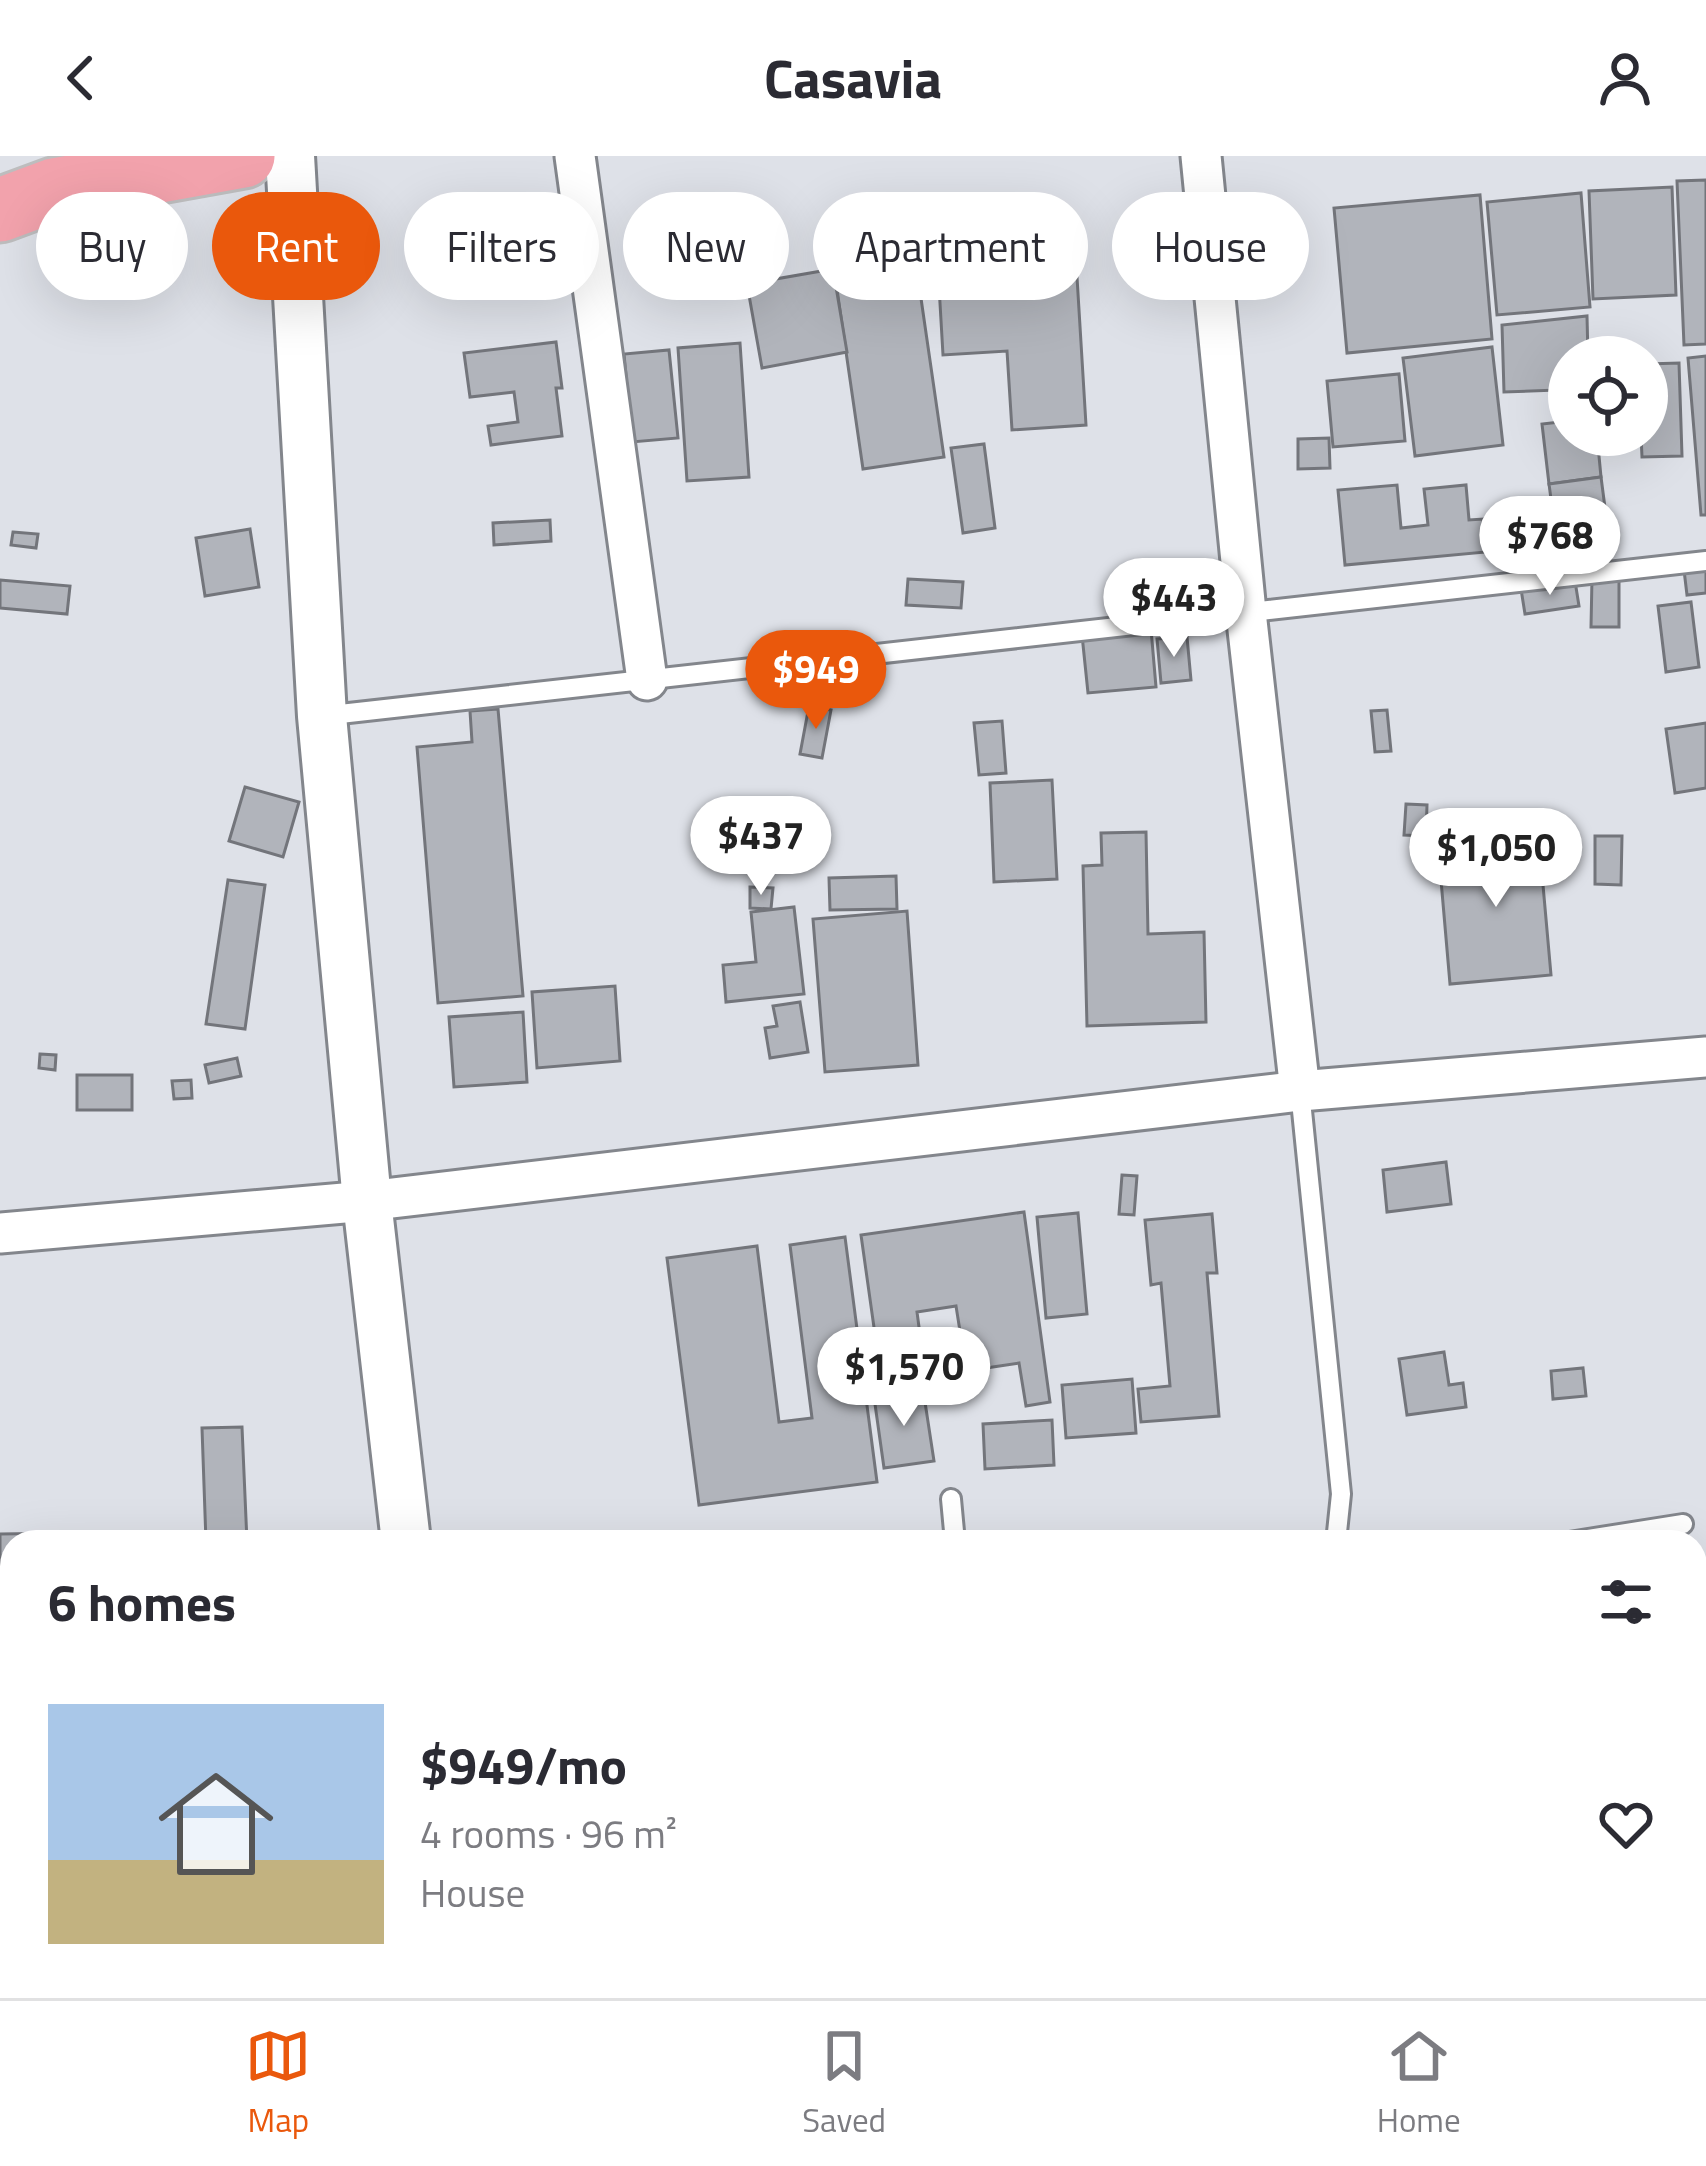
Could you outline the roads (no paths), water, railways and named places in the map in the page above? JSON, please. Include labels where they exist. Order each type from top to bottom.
[{"type":"highway","points":[[0,210],[54,190],[243,156]]},
{"type":"street","points":[[290,156],[322,716],[405,1530]]},
{"type":"street","points":[[575,156],[646,680]]},
{"type":"street","points":[[1202,156],[1246,612],[1300,1091]]},
{"type":"street","points":[[0,1233],[368,1201],[1300,1091],[1706,1058]]},
{"type":"lane","points":[[322,716],[1706,561]]},
{"type":"lane","points":[[1300,1091],[1341,1494],[1337,1530]]},
{"type":"lane","points":[[951,1499],[954,1530]]},
{"type":"lane","points":[[1645,1530],[1683,1524]]}]
